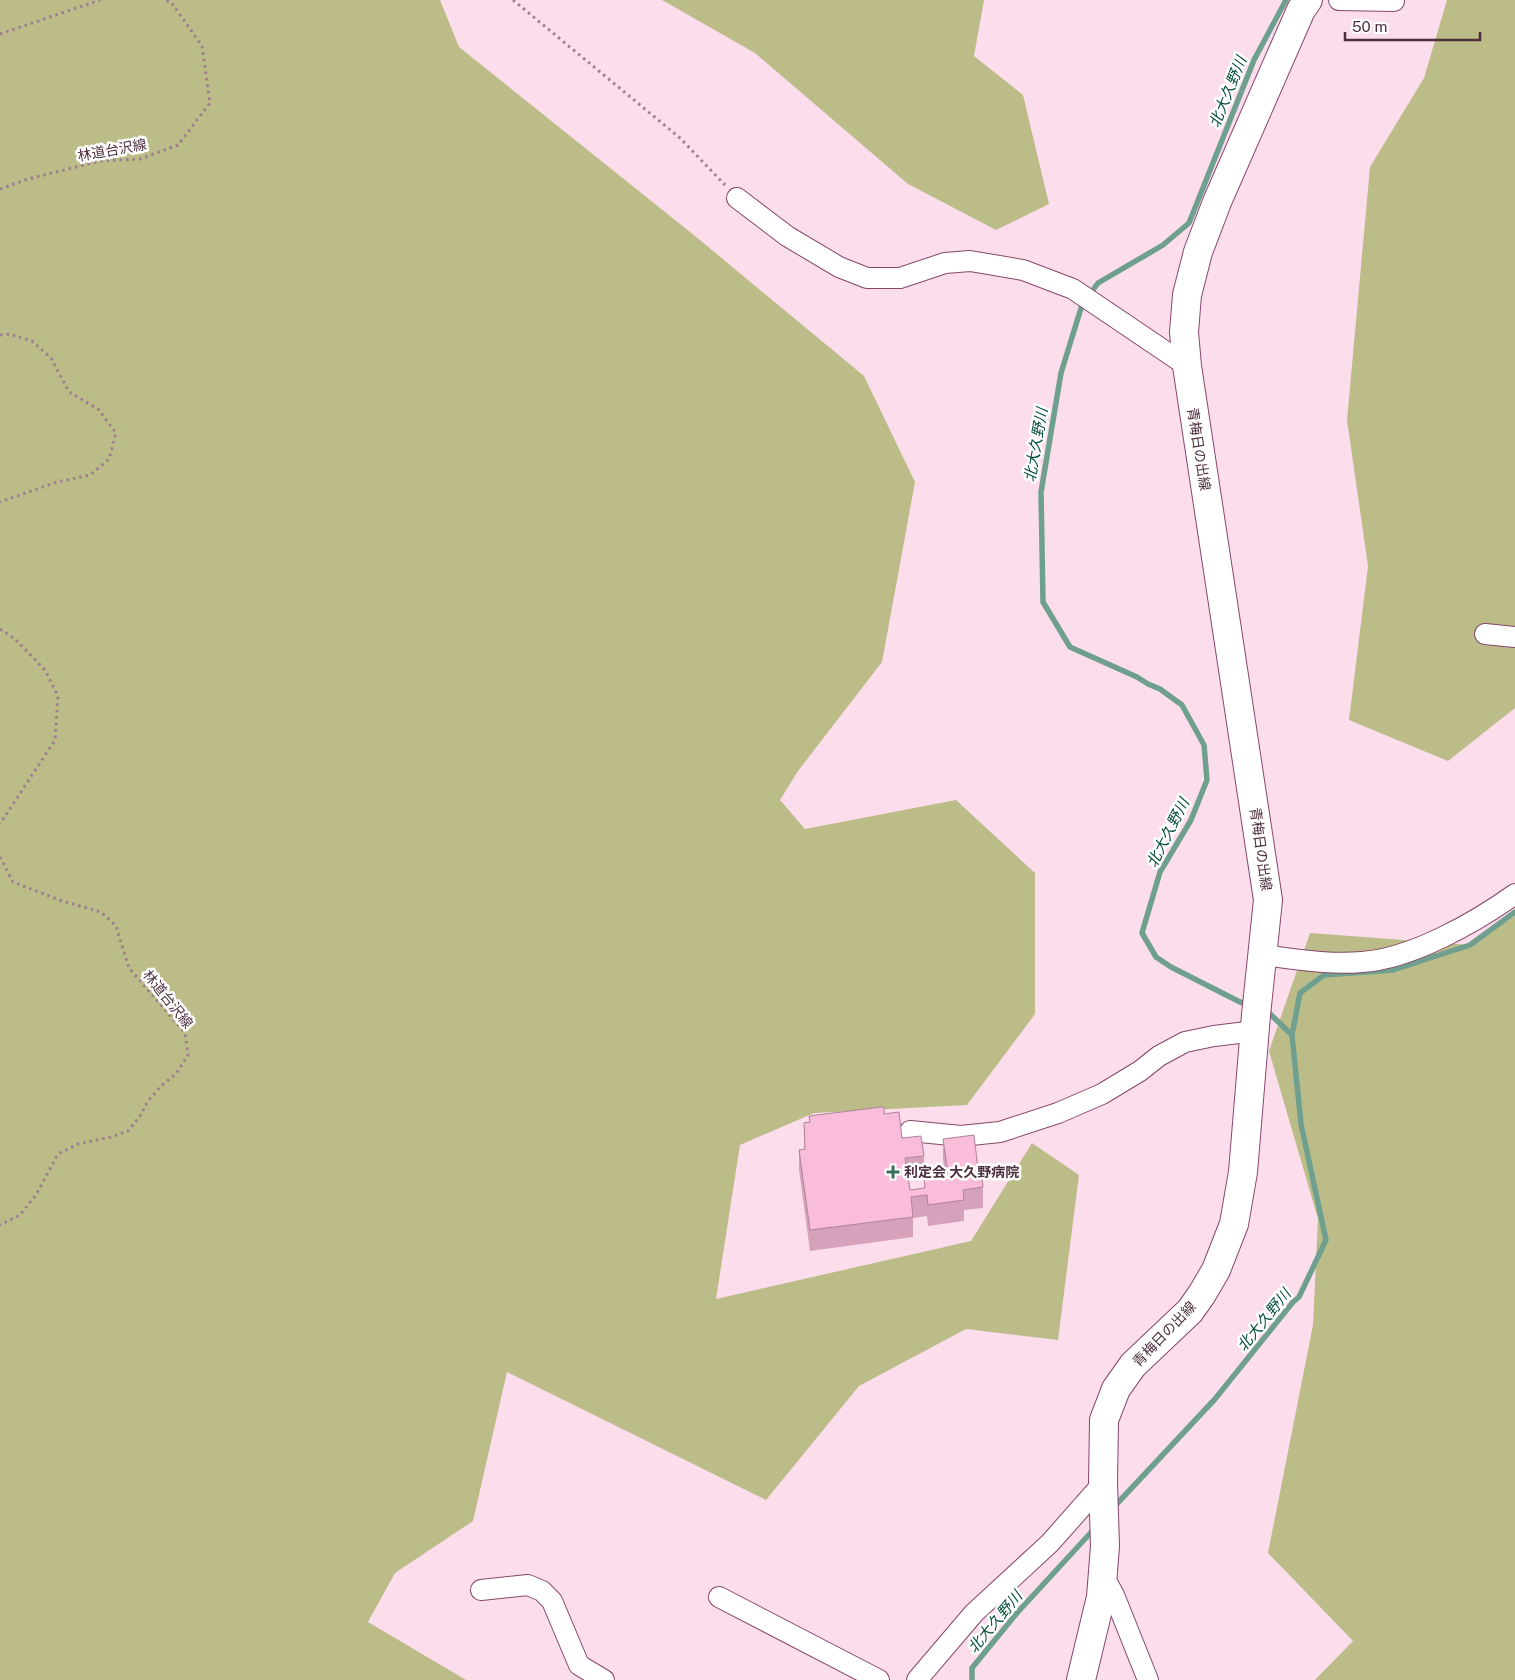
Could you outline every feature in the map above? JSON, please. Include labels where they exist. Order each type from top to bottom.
[{"type":"main road","name":"青梅日の出線","points":[[1082,1680],[1101,1597],[1103,1575],[1104,1420],[1116,1389],[1133,1365],[1190,1311],[1216,1270],[1234,1224],[1243,1172],[1256,1013],[1268,900],[1186,366],[1184,332],[1187,294],[1198,252],[1217,202],[1301,10],[1308,0]]},
{"type":"street","points":[[1339,0],[1394,1]]},
{"type":"street","points":[[737,198],[787,236],[839,267],[867,278],[900,278],[945,263],[970,261],[1023,270],[1077,292],[1186,366]]},
{"type":"street","points":[[1486,634],[1515,637]]},
{"type":"street","points":[[1263,955],[1324,962],[1363,962],[1393,956],[1418,948],[1480,918],[1515,894]]},
{"type":"street","points":[[910,1130],[961,1136],[1000,1132],[1058,1113],[1102,1094],[1140,1071],[1159,1056],[1185,1042],[1214,1036],[1256,1013]]},
{"type":"street","points":[[917,1680],[974,1613],[1103,1493]]},
{"type":"street","points":[[1103,1575],[1114,1596],[1148,1680]]},
{"type":"street","points":[[481,1590],[528,1585],[542,1591],[552,1601],[579,1665],[604,1680]]},
{"type":"street","points":[[718,1597],[879,1680]]},
{"type":"path","points":[[0,34],[100,0]]},
{"type":"path","name":"林道台沢線","points":[[0,189],[28,179],[100,162],[140,159],[178,145],[210,103],[202,46],[171,2],[163,0]]},
{"type":"path","points":[[514,0],[680,138],[737,198]]},
{"type":"path","points":[[0,335],[9,334],[32,341],[52,358],[69,392],[98,409],[116,433],[109,459],[90,475],[58,482],[0,502]]},
{"type":"path","points":[[0,629],[15,639],[45,670],[58,696],[55,740],[0,824]]},
{"type":"path","name":"林道台沢線","points":[[0,857],[13,882],[62,902],[101,912],[116,926],[129,968],[185,1033],[188,1055],[176,1074],[148,1100],[140,1116],[128,1131],[111,1137],[78,1144],[58,1154],[36,1195],[20,1215],[0,1225]]},
{"type":"green space","points":[[0,0],[440,0],[459,47],[695,236],[864,376],[915,482],[882,662],[798,771],[780,800],[805,829],[956,800],[1035,873],[1035,1014],[967,1105],[814,1113],[740,1145],[716,1299],[971,1241],[1032,1143],[1079,1175],[1058,1340],[966,1329],[859,1386],[766,1500],[507,1372],[473,1521],[395,1573],[368,1622],[466,1680],[0,1680]]},
{"type":"green space","points":[[662,0],[984,0],[974,56],[1023,95],[1049,204],[996,230],[908,184],[755,53]]},
{"type":"green space","points":[[1447,0],[1515,0],[1515,708],[1448,761],[1349,720],[1368,566],[1347,420],[1370,167],[1424,78]]},
{"type":"green space","points":[[1515,916],[1515,1680],[1315,1680],[1353,1641],[1268,1553],[1313,1325],[1318,1219],[1269,1051],[1310,933],[1470,945]]},
{"type":"building","points":[[884,1107],[884,1114],[899,1112],[902,1138],[921,1136],[924,1156],[905,1158],[910,1190],[925,1188],[924,1177],[948,1173],[943,1139],[974,1135],[978,1169],[981,1169],[983,1187],[963,1190],[964,1200],[928,1205],[927,1195],[911,1197],[913,1217],[810,1230],[799,1150],[805,1149],[804,1123],[810,1122],[809,1116]]},
{"type":"waterway","name":"北大久野川","points":[[1251,1005],[1240,1002],[1171,967],[1156,957],[1142,933],[1160,872],[1191,820],[1207,780],[1204,745],[1182,705],[1160,689],[1137,677],[1070,647],[1043,602],[1041,492],[1061,373],[1082,305],[1098,283],[1163,245],[1189,223],[1254,60],[1286,0]]},
{"type":"waterway","points":[[1292,1035],[1300,993],[1324,975],[1393,970],[1470,945],[1515,912]]},
{"type":"waterway","name":"北大久野川","points":[[1112,1509],[1215,1399],[1299,1297],[1326,1240],[1301,1124],[1292,1035],[1266,1010]]},
{"type":"waterway","name":"北大久野川","points":[[972,1680],[972,1668],[1017,1613],[1096,1527]]},
{"type":"place","name":"利定会 大久野病院","points":[[893,1172]]}]
